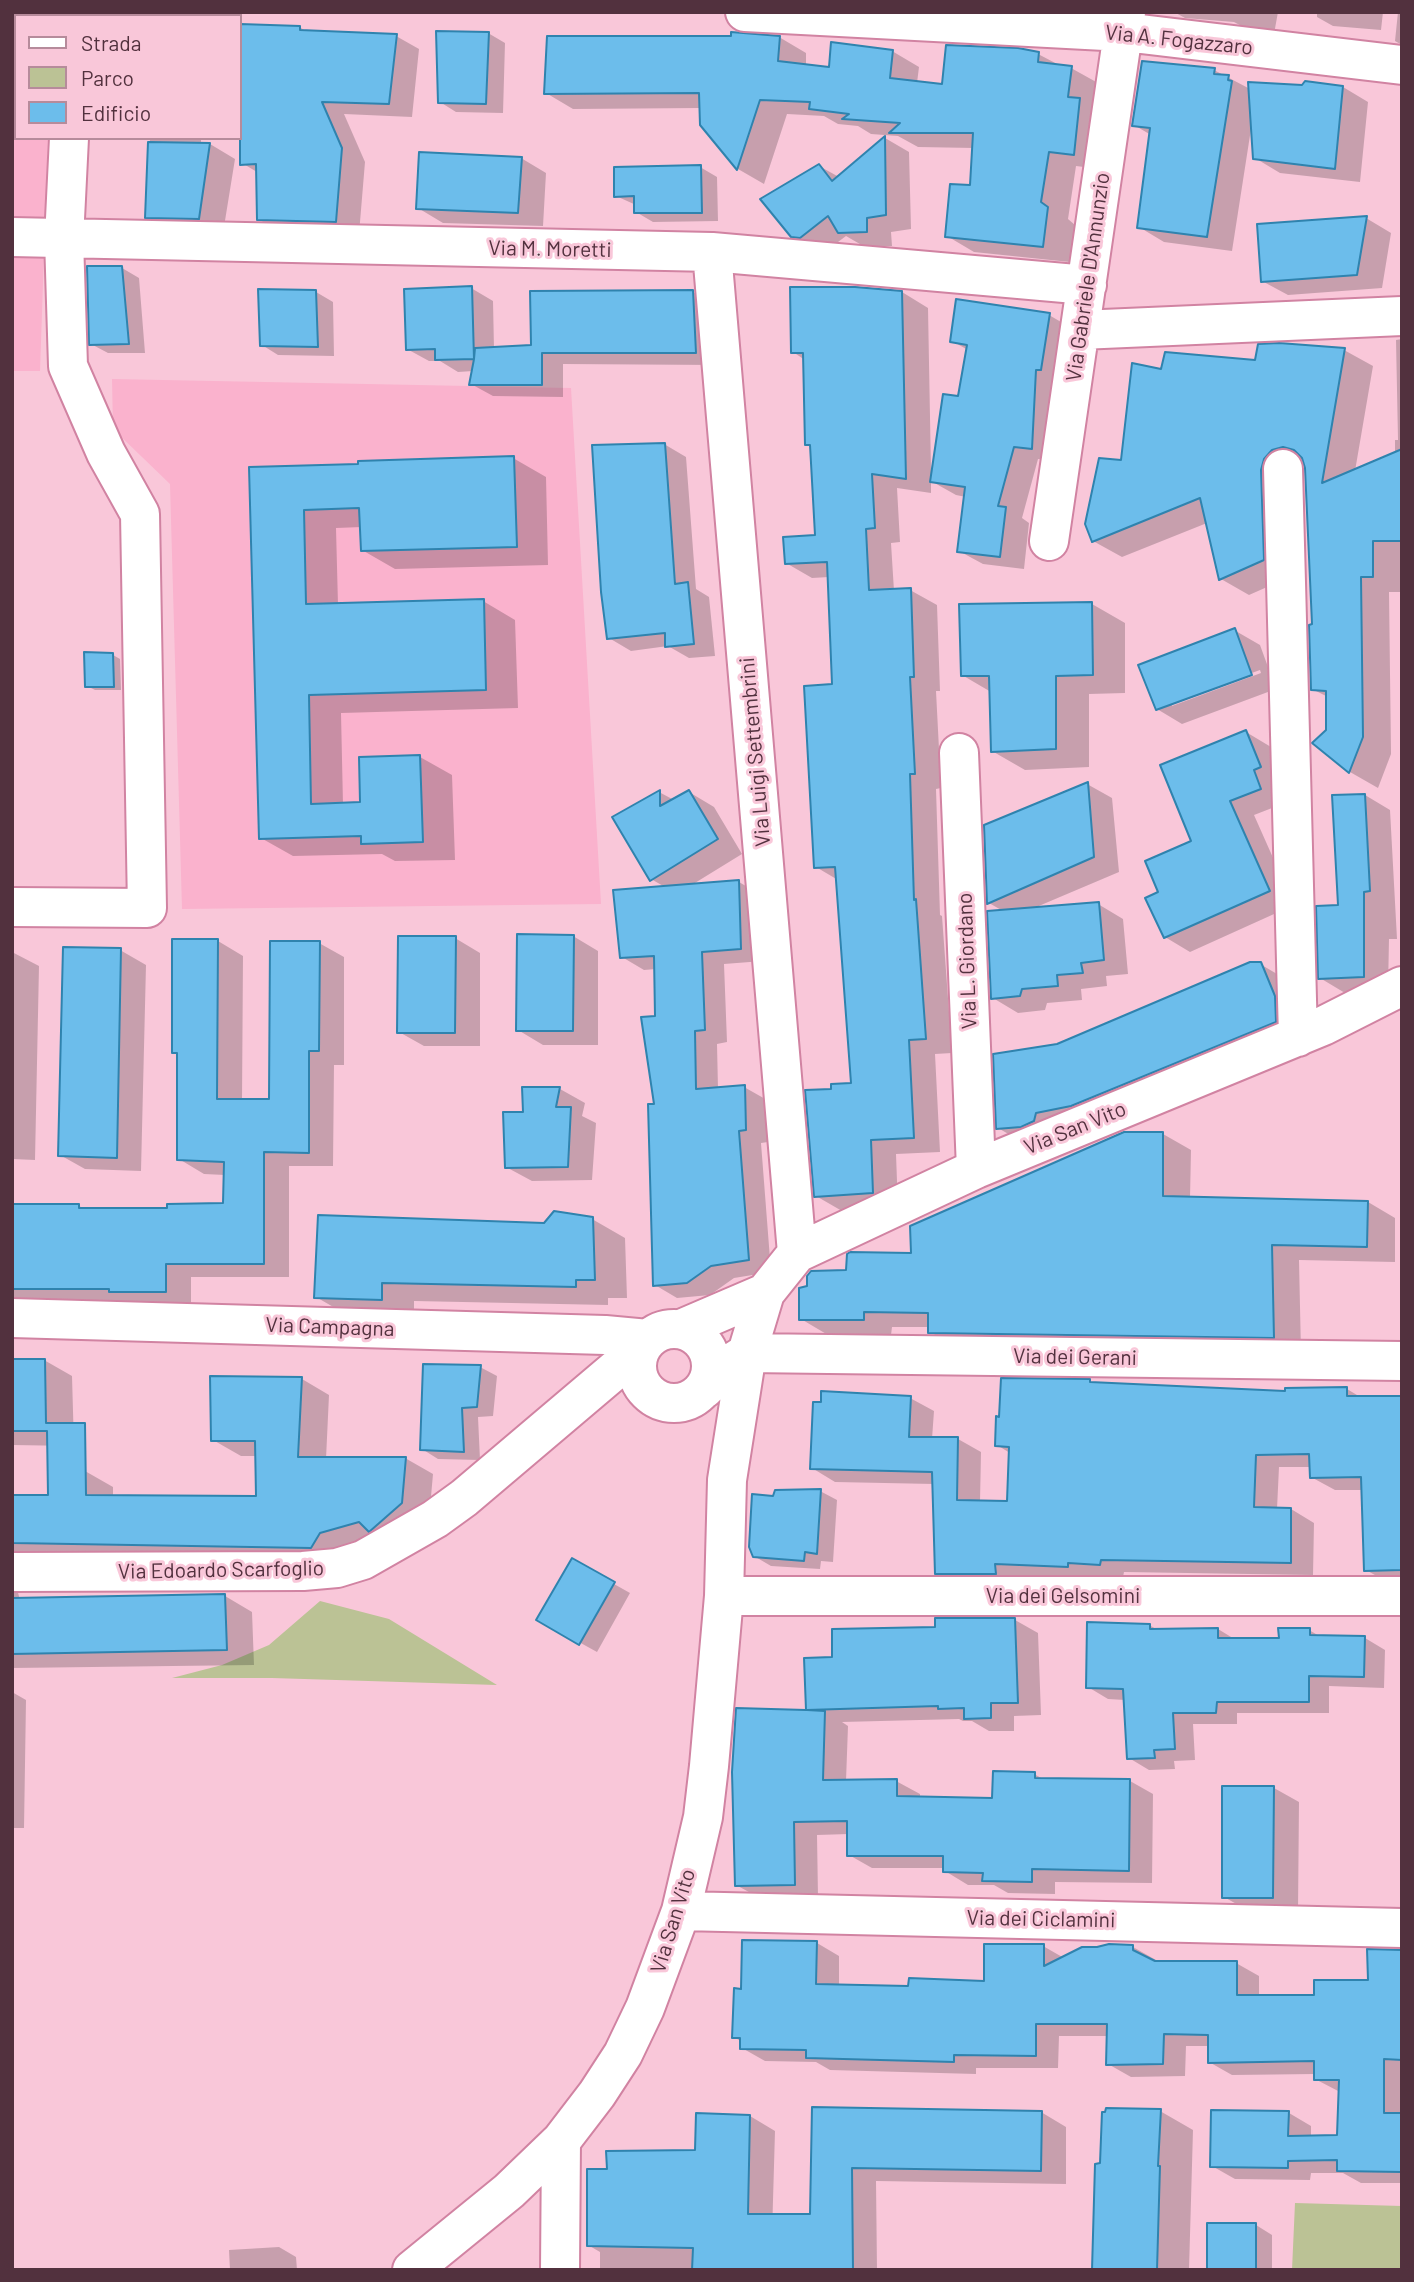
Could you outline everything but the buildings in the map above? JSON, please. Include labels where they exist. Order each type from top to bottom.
[{"type":"street","name":"Via A. Fogazzaro","points":[[745,12],[1125,22],[1402,65]]},
{"type":"street","name":"Via Gabriele D'Annunzio","points":[[1049,541],[1125,22]]},
{"type":"street","points":[[12,907],[147,908],[140,514],[106,453],[68,366],[64,239],[69,140]]},
{"type":"street","name":"Via M. Moretti","points":[[12,237],[712,252],[1087,285]]},
{"type":"street","name":"Via Luigi Settembrini","points":[[712,252],[797,1252]]},
{"type":"street","points":[[1080,331],[1402,316]]},
{"type":"street","points":[[1283,469],[1298,1037]]},
{"type":"street","name":"Via L. Giordano","points":[[959,753],[976,1170]]},
{"type":"street","name":"Via San Vito","points":[[693,1369],[765,1293],[797,1252],[976,1170],[1298,1037],[1402,986]]},
{"type":"street","name":"Via San Vito","points":[[693,1369],[765,1293]]},
{"type":"street","name":"Via Campagna","points":[[12,1318],[604,1335],[693,1369]]},
{"type":"street","name":"Via dei Gerani","points":[[693,1369],[1402,1361]]},
{"type":"street","points":[[584,1398],[693,1369]]},
{"type":"street","name":"Via San Vito","points":[[412,2270],[509,2190],[561,2141],[597,2094],[623,2054],[645,2007],[681,1911],[704,1804],[724,1595],[727,1480],[715,1431],[702,1413],[693,1369]]},
{"type":"street","name":"Via San Vito","points":[[693,1369],[727,1480]]},
{"type":"street","name":"Via Edoardo Scarfoglio","points":[[12,1572],[303,1571],[337,1568],[363,1560],[435,1519],[584,1398],[693,1369]]},
{"type":"street","name":"Via dei Gelsomini","points":[[724,1595],[1402,1596]]},
{"type":"street","name":"Via dei Ciclamini","points":[[681,1911],[1402,1928]]},
{"type":"street","points":[[560,2270],[561,2141]]},
{"type":"shaded area","points":[[12,12],[53,12],[14,14],[14,140],[48,140],[40,371],[12,371]]},
{"type":"shaded area","points":[[112,379],[571,388],[601,904],[182,909],[170,484],[113,429]]},
{"type":"green space","points":[[320,1601],[389,1619],[497,1685],[272,1678],[172,1678],[222,1665],[269,1645]]},
{"type":"green space","points":[[1295,2203],[1402,2206],[1402,2270],[1292,2270]]}]
